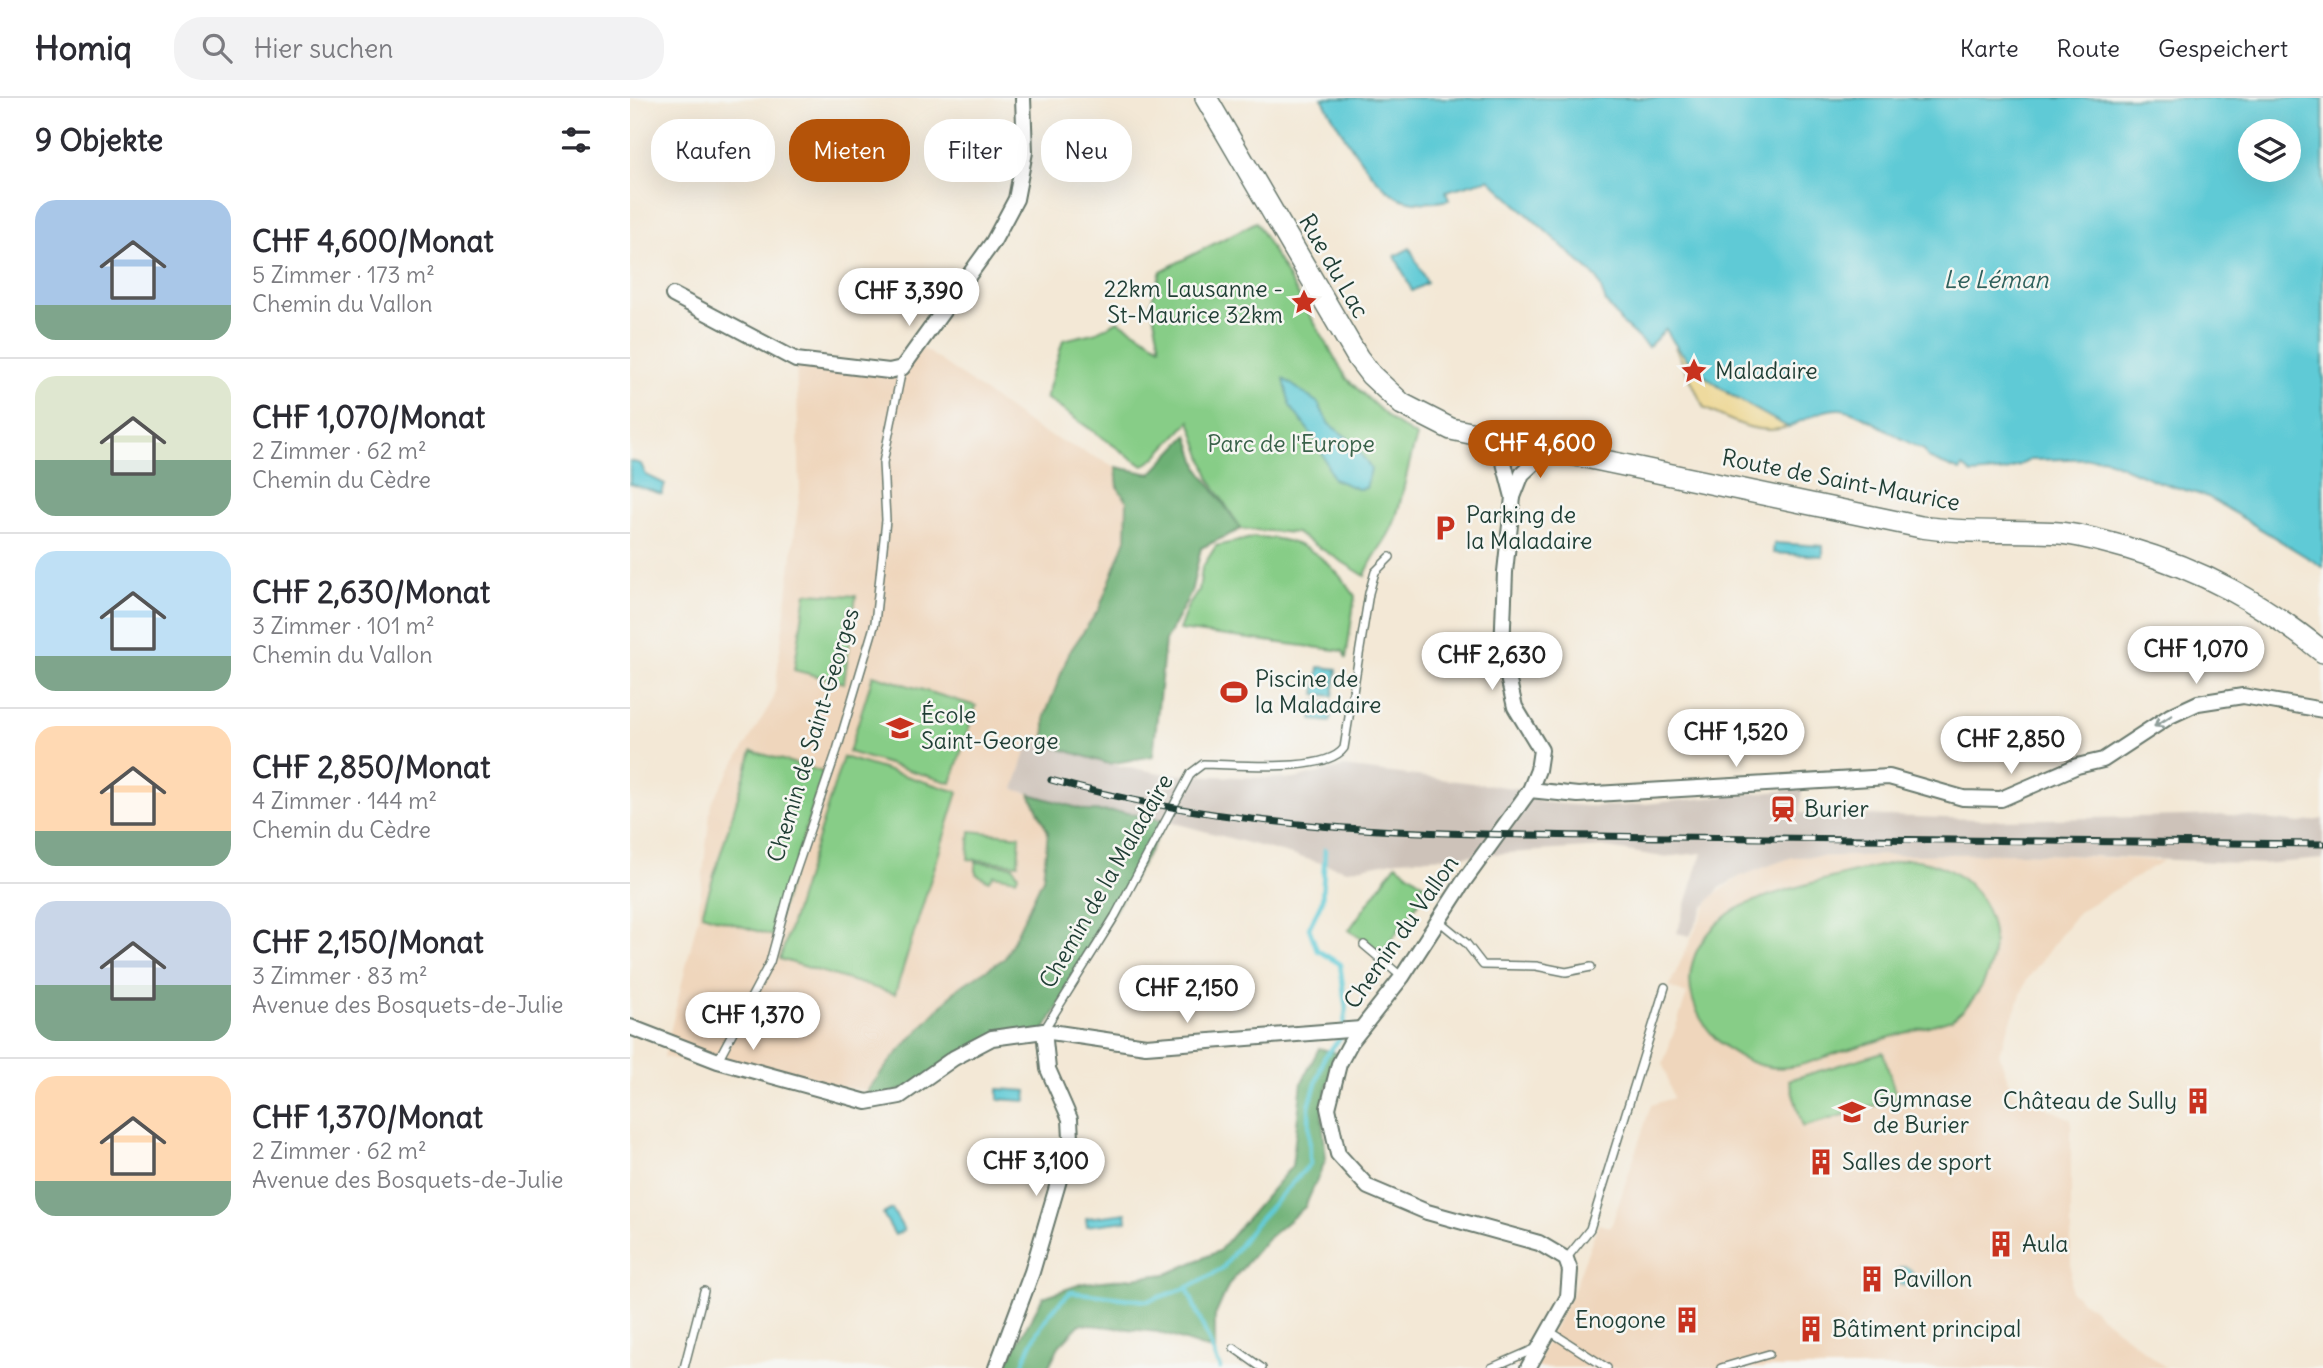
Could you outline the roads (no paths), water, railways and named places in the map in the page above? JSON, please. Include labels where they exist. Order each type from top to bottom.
[{"type":"main road","name":"Rue du Lac","points":[[1206,98],[1358,358],[1402,404],[1451,429]]},
{"type":"main road","name":"Route de Saint-Maurice","points":[[1451,429],[1921,527],[1947,531],[2062,533],[2110,543],[2200,573],[2240,592],[2323,652]]},
{"type":"street","name":"Chemin de Saint-Georges","points":[[902,368],[993,242],[1016,199],[1025,152],[1023,98]]},
{"type":"street","points":[[673,295],[796,360],[889,371],[902,368]]},
{"type":"street","name":"Chemin du Vallon","points":[[1498,440],[1513,497]]},
{"type":"street","name":"Chemin du Vallon","points":[[1549,449],[1522,474],[1513,497],[1502,652],[1515,707],[1541,750],[1538,770],[1530,790],[1438,920],[1402,977],[1355,1029],[1339,1064],[1328,1108],[1338,1154],[1368,1187],[1427,1212],[1539,1243],[1566,1259]]},
{"type":"street","points":[[1530,790],[1578,795],[1888,777],[1950,795],[1987,800],[2008,797],[2084,765],[2103,760],[2181,710],[2208,701],[2243,696],[2323,710]]},
{"type":"street","points":[[630,1027],[718,1060],[867,1102],[900,1096],[954,1058],[992,1038],[1044,1031],[1146,1046],[1355,1029]]},
{"type":"street","points":[[996,1368],[1032,1272],[1071,1139],[1070,1119],[1048,1069],[1044,1031]]},
{"type":"street","points":[[1528,1368],[1568,1297],[1570,1270],[1566,1259]]},
{"type":"lane","name":"Chemin de Saint-Georges","points":[[718,1060],[771,962],[790,885],[837,750],[875,623],[886,520],[883,463],[902,368]]},
{"type":"lane","name":"Chemin de la Maladaire","points":[[1044,1031],[1115,916],[1191,773],[1203,764],[1309,764],[1340,754],[1344,748],[1369,593],[1375,572],[1390,557]]},
{"type":"lane","points":[[1438,920],[1475,951],[1483,965],[1536,966],[1566,972],[1591,967]]},
{"type":"lane","points":[[1364,946],[1402,977]]},
{"type":"lane","points":[[1566,1259],[1590,1229],[1665,987]]},
{"type":"lane","points":[[684,1368],[704,1291]]},
{"type":"lane","points":[[1491,1368],[1547,1338],[1607,1368]]},
{"type":"lane","points":[[1234,1348],[1262,1368]]},
{"type":"lane","points":[[1721,1368],[1769,1354]]},
{"type":"water","name":"Le Léman","points":[[1322,98],[2323,98],[2323,567],[2208,497],[2156,481],[2103,458],[2030,460],[2007,471],[1972,474],[1963,467],[1960,471],[1928,458],[1924,450],[1849,411],[1827,410],[1788,427],[1736,398],[1704,375],[1676,346],[1666,329],[1648,347],[1622,323],[1606,302],[1597,278],[1489,179],[1446,191],[1449,200],[1427,203],[1405,200],[1381,184],[1347,140]]},
{"type":"water","points":[[1410,248],[1427,283],[1412,291],[1395,256]]},
{"type":"water","points":[[1284,379],[1318,403],[1329,424],[1352,441],[1371,469],[1366,488],[1358,489],[1333,479],[1318,443],[1290,406]]},
{"type":"water","points":[[630,461],[641,464],[646,475],[665,484],[662,494],[630,484]]},
{"type":"water","points":[[1774,543],[1823,546],[1823,556],[1773,553]]},
{"type":"water","points":[[1319,667],[1337,669],[1333,696],[1315,694]]},
{"type":"water","points":[[1315,701],[1333,703],[1330,722],[1312,720]]},
{"type":"water","points":[[998,1089],[1027,1091],[1026,1101],[998,1099]]},
{"type":"water","points":[[892,1209],[904,1230],[895,1235],[883,1214]]},
{"type":"water","points":[[1126,1213],[1127,1221],[1087,1226],[1086,1218]]},
{"type":"water","points":[[1904,1267],[1911,1269],[1911,1283],[1904,1285],[1897,1283],[1895,1276],[1897,1269]]},
{"type":"waterway","points":[[1022,1368],[1041,1327],[1054,1308],[1071,1292],[1147,1301],[1187,1288],[1222,1269],[1255,1224],[1310,1164],[1309,1106],[1324,1058],[1342,1036],[1346,1010],[1340,964],[1317,950],[1309,928],[1322,901],[1325,849]]},
{"type":"waterway","points":[[1187,1288],[1220,1368]]},
{"type":"railway","points":[[1051,780],[1127,799],[1203,813],[1357,829],[1435,833],[2323,844]]},
{"type":"place","name":"22km Lausanne - St-Maurice 32km","points":[[1304,302]]},
{"type":"place","name":"Maladaire","points":[[1694,371]]},
{"type":"place","name":"Parking de la Maladaire","points":[[1445,528]]},
{"type":"place","name":"Piscine de la Maladaire","points":[[1234,692]]},
{"type":"place","name":"École Saint-George","points":[[900,728]]},
{"type":"place","name":"Burier","points":[[1783,809]]},
{"type":"place","name":"Château de Sully","points":[[2198,1101]]},
{"type":"place","name":"Gymnase de Burier","points":[[1852,1112]]},
{"type":"place","name":"Salles de sport","points":[[1821,1162]]},
{"type":"place","name":"Aula","points":[[2001,1244]]},
{"type":"place","name":"Pavillon","points":[[1872,1279]]},
{"type":"place","name":"Enogone","points":[[1687,1320]]},
{"type":"place","name":"Bâtiment principal","points":[[1811,1329]]},
{"type":"park label","name":"Parc de l'Europe","points":[[1291,444]]}]
